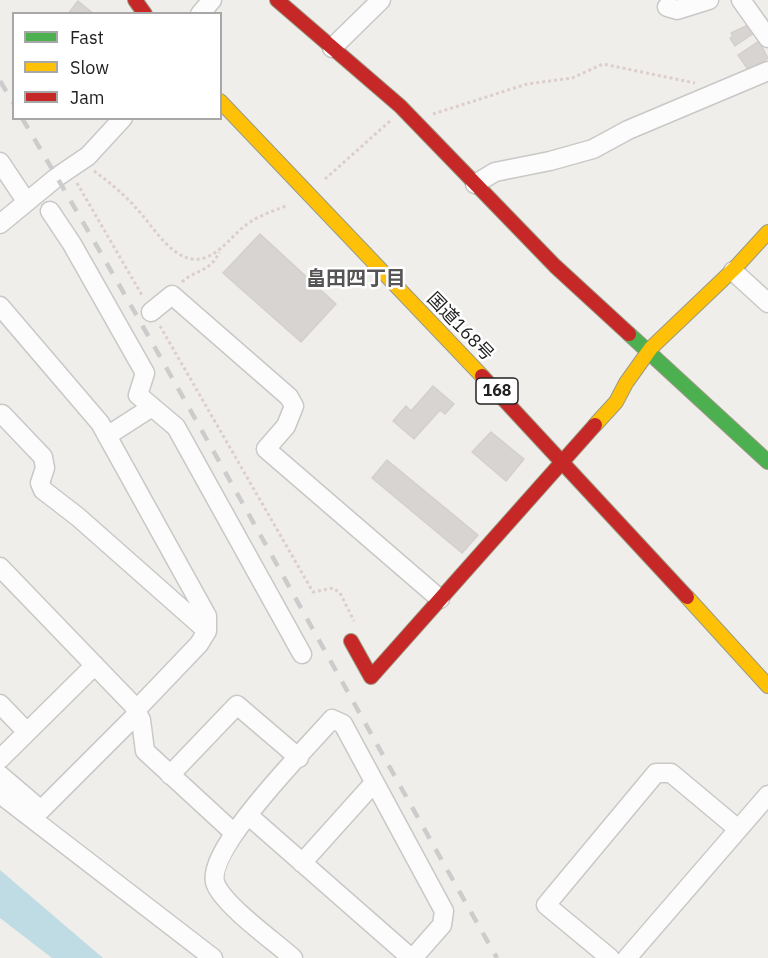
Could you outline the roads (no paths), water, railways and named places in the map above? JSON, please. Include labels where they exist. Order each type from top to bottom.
[{"type":"main road","points":[[277,0],[381,88],[555,266],[768,462]]},
{"type":"main road","name":"国道168号","points":[[222,103],[563,461],[768,686]]},
{"type":"main road","points":[[355,636],[371,677],[616,402],[625,380],[648,352],[733,271],[768,232]]},
{"type":"street","points":[[202,12],[212,0]]},
{"type":"street","points":[[332,48],[381,0]]},
{"type":"street","points":[[667,7],[677,10],[709,0]]},
{"type":"street","points":[[741,0],[768,38]]},
{"type":"street","points":[[475,184],[495,172],[550,161],[593,148],[628,130],[768,71]]},
{"type":"street","points":[[0,224],[26,201],[103,143],[121,120]]},
{"type":"street","points":[[0,162],[26,201]]},
{"type":"street","points":[[50,212],[72,244],[145,373],[138,395],[176,427],[302,654]]},
{"type":"street","points":[[733,271],[768,303]]},
{"type":"street","points":[[151,312],[172,295],[289,397],[294,406],[286,426],[266,449],[440,599]]},
{"type":"street","points":[[0,306],[100,423],[207,616],[207,631],[199,644],[137,712],[41,810],[0,775]]},
{"type":"street","points":[[107,436],[152,407]]},
{"type":"street","points":[[0,416],[2,414],[43,457],[45,468],[40,483],[43,490],[78,517],[207,631]]},
{"type":"street","points":[[0,567],[95,664],[137,712],[144,734],[145,751],[233,832]]},
{"type":"street","points":[[0,759],[95,664]]},
{"type":"street","points":[[0,704],[27,732]]},
{"type":"street","points":[[171,775],[237,705],[299,758]]},
{"type":"street","points":[[248,814],[412,958],[442,925],[444,911],[373,784],[343,724],[332,719],[299,758],[248,814],[233,832],[215,872],[215,883],[228,901],[293,958]]},
{"type":"street","points":[[602,956],[546,904],[656,773],[672,773],[738,829]]},
{"type":"street","points":[[302,862],[373,784]]},
{"type":"street","points":[[0,794],[213,958]]},
{"type":"street","points":[[627,958],[768,795]]},
{"type":"water","points":[[0,870],[103,958],[52,958],[0,918]]},
{"type":"railway","points":[[0,81],[12,101]]},
{"type":"railway","points":[[23,120],[202,432],[497,958]]},
{"type":"district","name":"畠田四丁目","points":[[356,279]]}]
